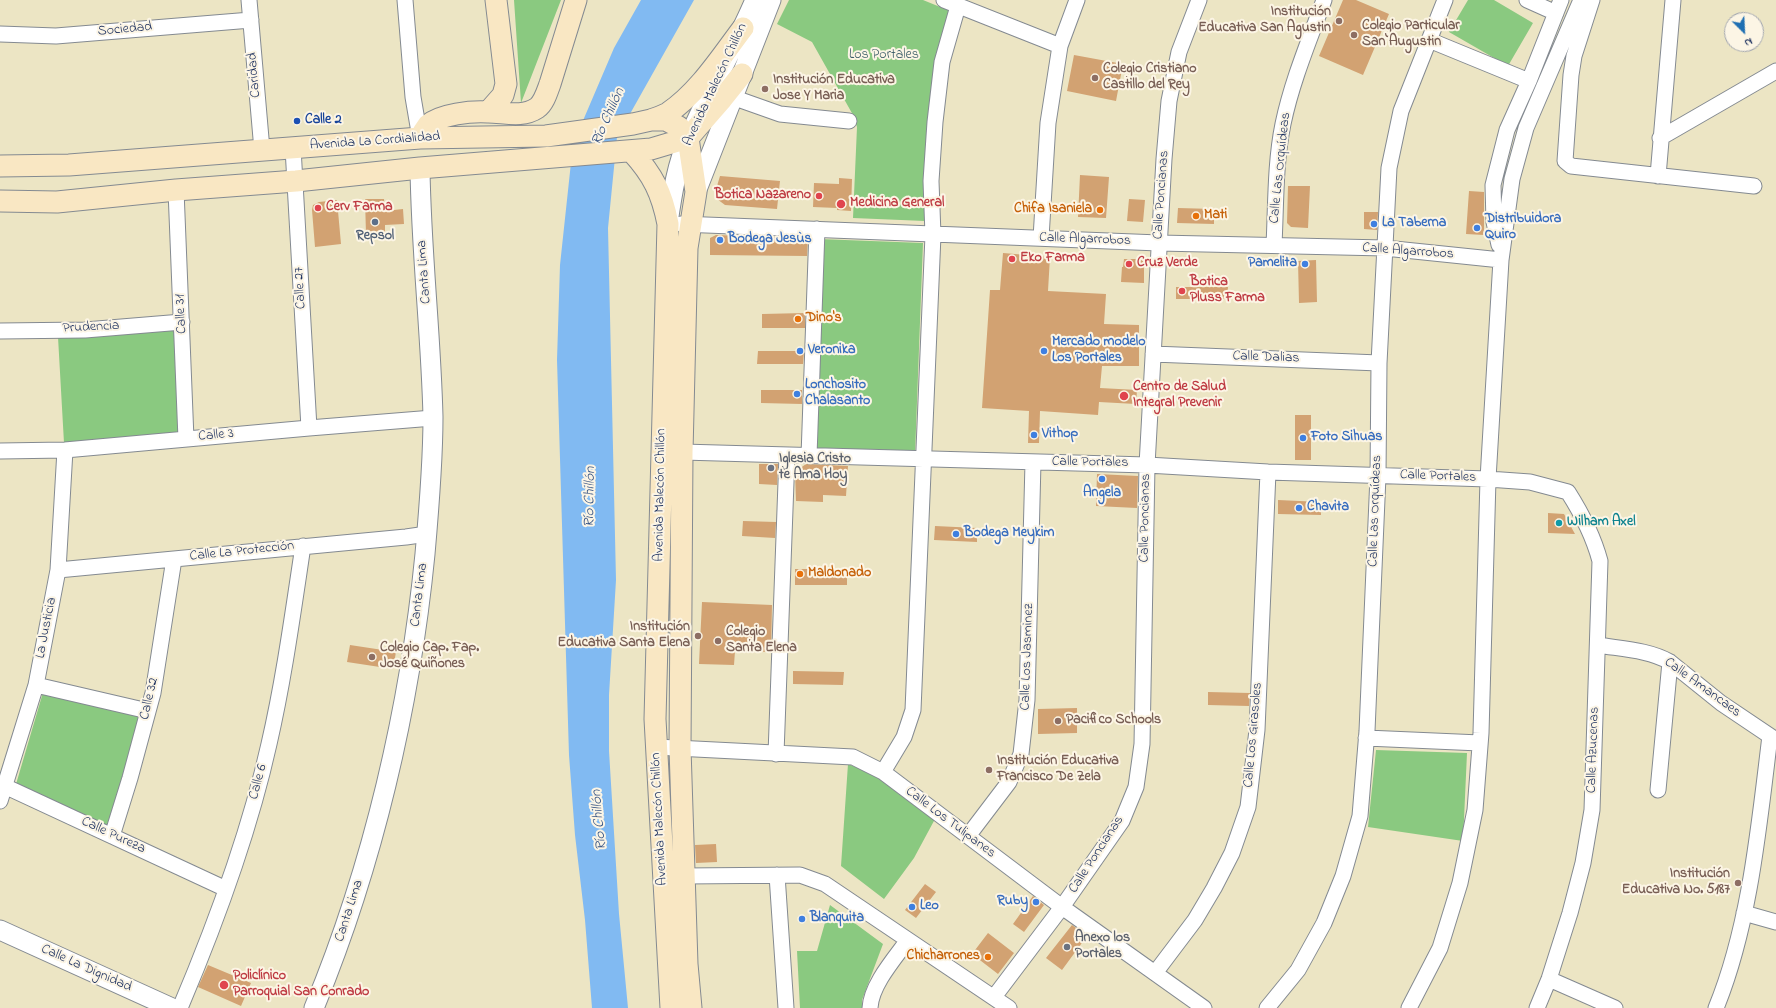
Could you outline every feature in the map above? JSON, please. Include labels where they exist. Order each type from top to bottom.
[{"type":"main road","points":[[488,112],[503,94],[506,84],[496,0]]},
{"type":"main road","points":[[420,168],[420,138],[428,126],[438,119],[456,114],[488,112],[507,114],[523,113],[537,107],[546,97],[576,0]]},
{"type":"main road","points":[[642,122],[667,114],[685,100],[743,28]]},
{"type":"main road","points":[[696,192],[695,174],[688,138],[742,74]]},
{"type":"main road","name":"Avenida La Cordialidad","points":[[0,166],[69,165],[420,138],[549,135],[666,120],[679,127],[688,138],[657,148],[632,152],[420,168],[296,181],[176,190],[57,202],[0,201]]},
{"type":"main road","points":[[632,152],[646,167],[657,185],[664,204],[668,224]]},
{"type":"main road","name":"Avenida Malecón Chillón","points":[[690,1008],[687,964],[680,748],[682,452],[687,248],[696,192]]},
{"type":"main road","name":"Avenida Malecón Chillón","points":[[668,224],[655,719],[672,1008]]},
{"type":"street","name":"Caridad","points":[[249,0],[262,150]]},
{"type":"street","points":[[405,0],[413,97],[420,138]]},
{"type":"street","name":"Avenida Malecón Chillón","points":[[668,224],[673,189],[688,138],[743,28],[755,0]]},
{"type":"street","name":"Avenida Malecón Chillón","points":[[696,192],[771,0]]},
{"type":"street","points":[[944,0],[1060,46]]},
{"type":"street","points":[[1040,238],[1048,123],[1060,46],[1077,0]]},
{"type":"street","name":"Calle Poncianas","points":[[994,997],[1062,907],[1122,822],[1136,787],[1142,744],[1147,465],[1159,243],[1169,102],[1179,52],[1199,0]]},
{"type":"street","name":"Calle Las Orquídeas","points":[[1274,245],[1277,179],[1283,125],[1293,85],[1324,0]]},
{"type":"street","name":"Calle Las Orquídeas","points":[[1267,1008],[1298,970],[1324,923],[1343,876],[1360,816],[1366,738],[1378,476],[1379,363],[1389,168],[1399,118],[1445,0]]},
{"type":"street","points":[[1501,260],[1494,222],[1493,185],[1507,130],[1559,7],[1526,0]]},
{"type":"street","points":[[1409,1008],[1440,948],[1460,883],[1475,810],[1480,743],[1488,479],[1501,260],[1512,179],[1526,128],[1581,0]]},
{"type":"street","points":[[1592,0],[1574,56],[1571,75],[1565,162],[1571,166],[1754,186]]},
{"type":"street","points":[[1658,176],[1660,138],[1673,0]]},
{"type":"street","points":[[883,772],[904,737],[912,710],[933,235],[932,181],[935,122],[942,62],[958,6]]},
{"type":"street","name":"Sociedad","points":[[0,34],[56,36],[251,20]]},
{"type":"street","points":[[1429,40],[1529,81]]},
{"type":"street","points":[[1660,138],[1776,71]]},
{"type":"street","points":[[732,97],[780,114],[849,121]]},
{"type":"street","name":"Calle 27","points":[[294,148],[309,428]]},
{"type":"street","name":"Canta Lima","points":[[314,1008],[341,936],[362,872],[405,700],[421,596],[429,508],[433,418],[420,168]]},
{"type":"street","name":"Calle 31","points":[[176,190],[186,439]]},
{"type":"street","name":"Calle Algarrobos","points":[[668,224],[1159,243],[1385,248],[1501,260]]},
{"type":"street","points":[[809,456],[817,229]]},
{"type":"street","name":"Prudencia","points":[[0,331],[85,330],[182,322]]},
{"type":"street","name":"Calle Dalias","points":[[1153,354],[1379,363]]},
{"type":"street","name":"Calle 3","points":[[0,451],[65,450],[433,418]]},
{"type":"street","name":"La Justicia","points":[[0,801],[3,785],[36,685],[58,570],[65,450]]},
{"type":"street","name":"Calle Portales","points":[[682,452],[1147,465],[1268,472],[1488,479],[1530,482],[1568,492]]},
{"type":"street","points":[[776,754],[786,455]]},
{"type":"street","name":"Calle Los Jasminez","points":[[968,836],[1009,782],[1021,754],[1027,700],[1033,462]]},
{"type":"street","name":"Calle Los Girasoles","points":[[1154,973],[1195,920],[1214,888],[1232,853],[1248,807],[1257,730],[1268,472]]},
{"type":"street","name":"Calle Azucenas","points":[[1537,1008],[1549,979],[1570,913],[1583,863],[1592,810],[1600,561],[1595,541],[1584,517],[1568,492]]},
{"type":"street","name":"Calle La Protección","points":[[58,570],[427,534]]},
{"type":"street","name":"Calle 6","points":[[180,1008],[226,888],[242,840],[269,744],[303,546]]},
{"type":"street","name":"Calle 32","points":[[112,836],[130,778],[153,693],[174,559]]},
{"type":"street","name":"Calle Amancaes","points":[[1598,645],[1646,653],[1670,662],[1721,703],[1773,738]]},
{"type":"street","points":[[1658,790],[1670,662]]},
{"type":"street","points":[[36,685],[148,711]]},
{"type":"street","points":[[1366,738],[1480,743]]},
{"type":"street","points":[[1716,1008],[1724,987],[1744,913],[1773,738]]},
{"type":"street","name":"Calle Los Tulipanes","points":[[656,747],[853,757],[883,772],[1062,907],[1204,1008]]},
{"type":"street","name":"Calle Pureza","points":[[3,785],[226,888]]},
{"type":"street","points":[[777,875],[786,1008]]},
{"type":"street","points":[[684,876],[800,875],[825,884],[1009,1008]]},
{"type":"street","points":[[1744,913],[1776,922]]},
{"type":"street","name":"Calle La Dignidad","points":[[0,930],[172,1008]]},
{"type":"street","points":[[870,1008],[870,1001],[884,973],[908,940]]},
{"type":"street","points":[[1549,979],[1615,1008]]},
{"type":"green space","points":[[514,0],[561,0],[521,103]]},
{"type":"green space","name":"Los Portales","points":[[789,0],[923,0],[950,11],[928,164],[925,221],[853,218],[857,127],[853,115],[812,42],[777,24]]},
{"type":"green space","points":[[1468,0],[1494,0],[1533,23],[1508,66],[1449,32]]},
{"type":"green space","points":[[819,239],[923,243],[915,454],[811,452]]},
{"type":"green space","points":[[176,330],[180,434],[64,443],[58,337]]},
{"type":"green space","points":[[44,689],[140,711],[123,777],[105,831],[14,791]]},
{"type":"green space","points":[[1376,750],[1467,753],[1463,841],[1368,827]]},
{"type":"green space","points":[[848,764],[883,778],[935,819],[914,858],[884,899],[841,866]]},
{"type":"green space","points":[[830,905],[883,944],[862,1000],[862,1008],[800,1008],[797,951],[817,951]]},
{"type":"water","name":"Río Chillón","points":[[641,0],[694,0],[617,137],[608,228],[616,580],[609,695],[609,751],[619,914],[628,1008],[592,1008],[585,920],[575,835],[569,755],[557,360],[560,265],[573,144],[614,48]]},
{"type":"building","name":"Colegio Particular San Augustin","points":[[1343,0],[1356,0],[1389,14],[1363,75],[1319,56]]},
{"type":"building","name":"Colegio Cristiano Castillo del Rey","points":[[1074,55],[1123,64],[1116,101],[1067,91]]},
{"type":"building","points":[[1080,175],[1109,177],[1106,218],[1078,217]]},
{"type":"building","points":[[720,176],[780,181],[777,209],[725,205],[717,199],[717,186]]},
{"type":"building","points":[[839,178],[852,179],[851,211],[837,210],[837,208],[813,207],[814,183],[839,184]]},
{"type":"building","points":[[1288,186],[1310,186],[1308,228],[1291,227],[1287,223]]},
{"type":"building","points":[[1469,191],[1484,192],[1484,235],[1466,234]]},
{"type":"building","name":"Repsol","points":[[365,199],[384,199],[385,211],[403,209],[404,224],[385,225],[385,234],[366,234]]},
{"type":"building","points":[[1129,199],[1145,200],[1143,222],[1127,221]]},
{"type":"building","points":[[337,200],[341,244],[315,247],[312,210],[313,205],[319,202]]},
{"type":"building","name":"Mati","points":[[1178,208],[1214,209],[1214,224],[1177,223]]},
{"type":"building","points":[[1364,212],[1378,212],[1377,230],[1364,229]]},
{"type":"building","points":[[716,235],[808,238],[807,256],[710,255],[710,238]]},
{"type":"building","name":"Mercado modelo Los Portales","points":[[1003,253],[1050,257],[1048,291],[1106,294],[1104,324],[1139,325],[1139,366],[1102,366],[1100,388],[1137,390],[1136,404],[1099,402],[1098,415],[1040,411],[1039,443],[1028,443],[1029,411],[982,408],[990,290],[1000,290]]},
{"type":"building","points":[[1124,259],[1144,259],[1144,283],[1121,282]]},
{"type":"building","points":[[1316,260],[1317,302],[1299,303],[1298,261]]},
{"type":"building","points":[[1176,287],[1228,287],[1227,299],[1176,299]]},
{"type":"building","points":[[805,313],[805,328],[762,328],[762,314]]},
{"type":"building","points":[[758,351],[804,351],[803,364],[757,364]]},
{"type":"building","points":[[761,390],[802,390],[802,404],[761,403]]},
{"type":"building","name":"Foto Sihuas","points":[[1295,415],[1311,415],[1311,460],[1295,460]]},
{"type":"building","points":[[759,464],[778,464],[777,485],[759,484]]},
{"type":"building","points":[[806,464],[848,466],[846,496],[823,495],[823,502],[796,501],[795,472]]},
{"type":"building","points":[[1097,474],[1138,476],[1137,508],[1096,506]]},
{"type":"building","name":"Chavita","points":[[1278,500],[1321,502],[1321,515],[1278,514]]},
{"type":"building","name":"Wilham Axel","points":[[1548,513],[1564,514],[1575,534],[1548,533]]},
{"type":"building","points":[[743,521],[776,522],[775,538],[742,536]]},
{"type":"building","name":"Bodega Meykim","points":[[935,526],[977,528],[977,542],[934,540]]},
{"type":"building","points":[[795,569],[847,569],[847,585],[795,585]]},
{"type":"building","points":[[702,602],[772,605],[771,652],[735,651],[734,665],[699,664]]},
{"type":"building","name":"Colegio Cap. Fap. José Quiñones","points":[[350,645],[396,652],[393,669],[347,662]]},
{"type":"building","name":"Colegio Santa Elena","points":[[793,671],[844,672],[843,685],[793,684]]},
{"type":"building","points":[[1208,692],[1250,693],[1249,706],[1208,705]]},
{"type":"building","name":"Pacifico Schools","points":[[1077,708],[1077,733],[1038,734],[1038,709]]},
{"type":"building","points":[[716,844],[717,862],[696,863],[695,845]]},
{"type":"building","points":[[925,884],[936,892],[916,918],[905,910]]},
{"type":"building","points":[[1033,896],[1044,905],[1024,932],[1013,924]]},
{"type":"building","name":"Anexo los Portales","points":[[1072,925],[1087,936],[1062,970],[1046,958]]},
{"type":"building","points":[[988,933],[1014,953],[998,974],[972,954]]},
{"type":"building","name":"Policlínico Parroquial San Conrado","points":[[208,965],[251,983],[241,1006],[198,987]]},
{"type":"place","name":"Institución Educativa San Agustin","points":[[1339,21]]},
{"type":"place","name":"Colegio Particular San Augustin","points":[[1354,35]]},
{"type":"place","name":"Colegio Cristiano Castillo del Rey","points":[[1095,78]]},
{"type":"place","name":"Institución Educativa Jose Y Maria","points":[[765,89]]},
{"type":"place","name":"Calle 2","points":[[297,121]]},
{"type":"place","name":"Botica Nazareno","points":[[819,196]]},
{"type":"place","name":"Medicina General","points":[[841,204]]},
{"type":"place","name":"Cerv Farma","points":[[318,208]]},
{"type":"place","name":"Chifa Isaniela","points":[[1100,210]]},
{"type":"place","name":"Mati","points":[[1196,216]]},
{"type":"place","name":"Repsol","points":[[375,222]]},
{"type":"place","name":"La Taberna","points":[[1374,224]]},
{"type":"place","name":"Distribuidora Quiro","points":[[1477,228]]},
{"type":"place","name":"Bodega Jesùs","points":[[720,240]]},
{"type":"place","name":"Eko Farma","points":[[1012,259]]},
{"type":"place","name":"Cruz Verde","points":[[1129,264]]},
{"type":"place","name":"Pamelita","points":[[1305,264]]},
{"type":"place","name":"Botica Pluss Farma","points":[[1182,291]]},
{"type":"place","name":"Dino's","points":[[798,319]]},
{"type":"place","name":"Veronika","points":[[800,351]]},
{"type":"place","name":"Mercado modelo Los Portales","points":[[1044,351]]},
{"type":"place","name":"Lonchosito Chalasanto","points":[[797,394]]},
{"type":"place","name":"Centro de Salud Integral Prevenir","points":[[1124,396]]},
{"type":"place","name":"Vithop","points":[[1034,435]]},
{"type":"place","name":"Foto Sihuas","points":[[1303,438]]},
{"type":"place","name":"Iglesia Cristo te Ama Hoy","points":[[771,468]]},
{"type":"place","name":"Angela","points":[[1102,479]]},
{"type":"place","name":"Chavita","points":[[1299,508]]},
{"type":"place","name":"Wilham Axel","points":[[1559,523]]},
{"type":"place","name":"Bodega Meykim","points":[[956,534]]},
{"type":"place","name":"Maldonado","points":[[800,574]]},
{"type":"place","name":"Institución Educativa Santa Elena","points":[[698,636]]},
{"type":"place","name":"Colegio Santa Elena","points":[[718,641]]},
{"type":"place","name":"Colegio Cap. Fap. José Quiñones","points":[[372,657]]},
{"type":"place","name":"Pacifico Schools","points":[[1058,721]]},
{"type":"place","name":"Institución Educativa Francisco De Zela","points":[[989,770]]},
{"type":"place","name":"Institución Educativa No. 5187","points":[[1738,883]]},
{"type":"place","name":"Ruby","points":[[1036,902]]},
{"type":"place","name":"Leo","points":[[912,907]]},
{"type":"place","name":"Blanquita","points":[[802,919]]},
{"type":"place","name":"Anexo los Portales","points":[[1067,947]]},
{"type":"place","name":"Chicharrones","points":[[988,957]]},
{"type":"place","name":"Policlínico Parroquial San Conrado","points":[[224,985]]}]
